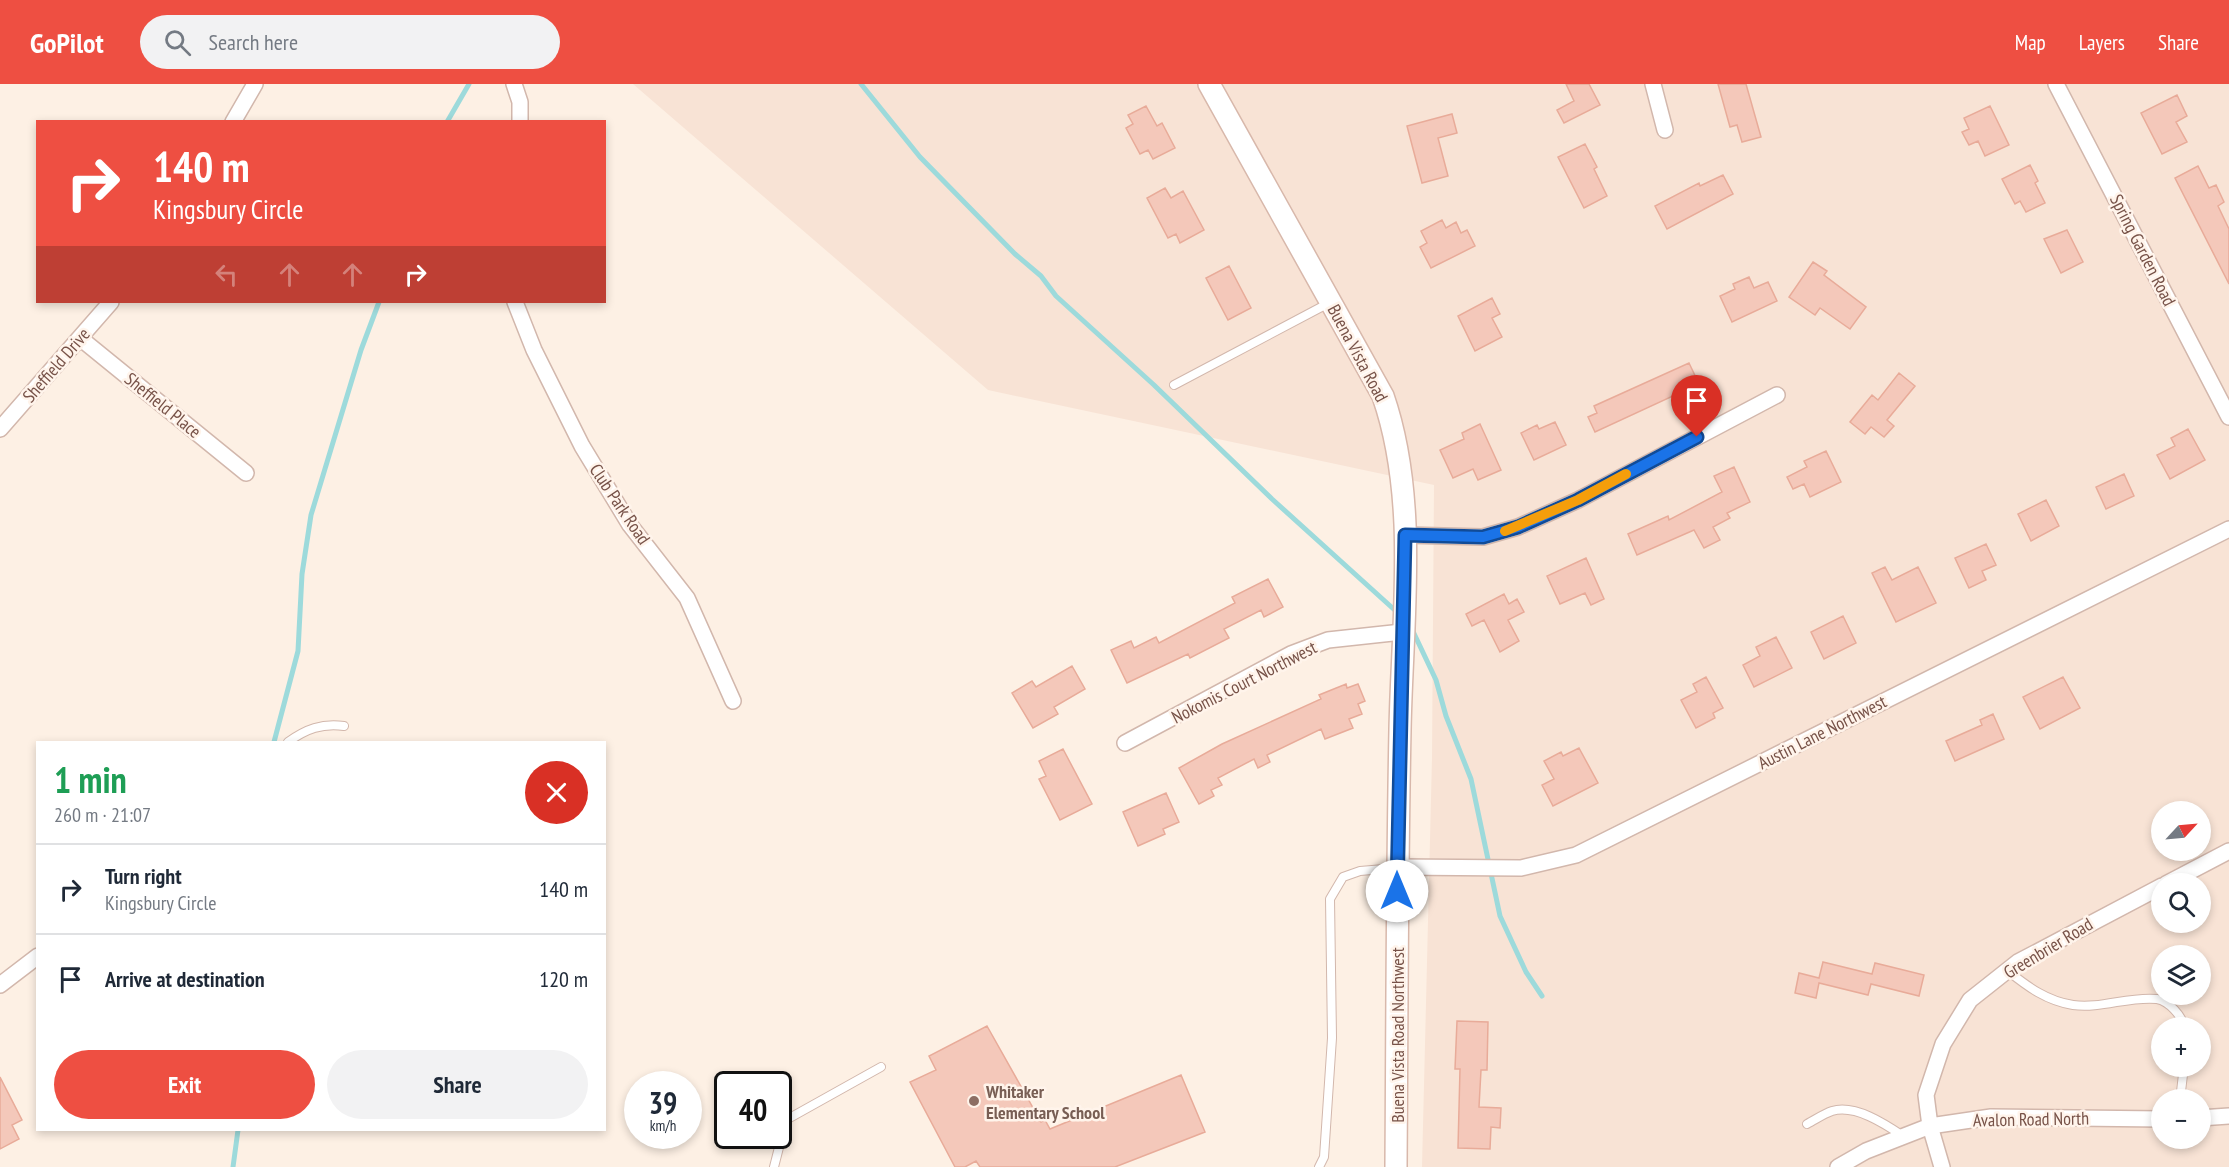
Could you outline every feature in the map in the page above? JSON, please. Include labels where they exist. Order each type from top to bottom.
[{"type":"street","points":[[233,120],[255,84]]},
{"type":"street","points":[[514,84],[520,102],[520,120]]},
{"type":"street","name":"Buena Vista Road","points":[[1209,84],[1383,396],[1394,429],[1402,464],[1405,535],[1397,867]]},
{"type":"street","points":[[1653,84],[1665,130]]},
{"type":"street","name":"Spring Garden Road","points":[[2056,84],[2229,417]]},
{"type":"street","name":"Sheffield Drive","points":[[0,429],[110,303]]},
{"type":"street","name":"Club Park Road","points":[[515,303],[534,350],[582,446],[630,525],[687,598],[733,701]]},
{"type":"street","name":"Sheffield Place","points":[[80,338],[246,473]]},
{"type":"street","points":[[1405,535],[1483,537],[1518,527],[1578,500],[1777,395]]},
{"type":"street","name":"Austin Lane Northwest","points":[[1397,867],[1521,868],[1576,855],[2229,529]]},
{"type":"street","name":"Nokomis Court Northwest","points":[[1125,742],[1291,654],[1328,640],[1402,632]]},
{"type":"street","points":[[2187,873],[2229,851]]},
{"type":"street","name":"Buena Vista Road Northwest","points":[[1396,1167],[1397,867]]},
{"type":"street","name":"Greenbrier Road","points":[[1942,1167],[1930,1126],[1926,1095],[1943,1044],[1970,1000],[2008,971],[2055,942],[2151,892]]},
{"type":"street","points":[[0,985],[36,958]]},
{"type":"street","points":[[2211,1117],[2229,1116]]},
{"type":"street","name":"Avalon Road North","points":[[1844,1166],[1904,1136],[1930,1126],[1991,1117],[2151,1119]]},
{"type":"lane","points":[[1174,385],[1330,302]]},
{"type":"lane","points":[[289,741],[302,732],[322,725],[344,726]]},
{"type":"lane","points":[[1318,1167],[1324,1157],[1332,1038],[1330,899],[1343,877],[1360,871],[1397,867]]},
{"type":"lane","points":[[2008,971],[2031,990],[2071,1004],[2091,1006],[2158,999],[2174,1010],[2178,1017]]},
{"type":"lane","points":[[774,1167],[786,1120],[881,1067]]},
{"type":"lane","points":[[1807,1125],[1833,1111],[1848,1111],[1881,1121],[1904,1136]]},
{"type":"shaded area","points":[[633,84],[2229,84],[2229,1167],[1422,1167],[1432,758],[1434,485],[988,390]]},
{"type":"building","points":[[1566,84],[1589,84],[1600,105],[1564,123],[1557,110],[1574,101]]},
{"type":"building","points":[[1718,84],[1746,84],[1761,137],[1742,142],[1737,125],[1730,127]]},
{"type":"building","points":[[2177,95],[2187,116],[2176,122],[2187,142],[2162,154],[2141,113]]},
{"type":"building","points":[[1146,106],[1157,126],[1162,123],[1175,148],[1153,159],[1148,150],[1140,154],[1126,128],[1133,124],[1128,115]]},
{"type":"building","points":[[1990,106],[2009,145],[1985,156],[1978,141],[1969,145],[1962,132],[1969,129],[1964,118]]},
{"type":"building","points":[[1452,114],[1457,133],[1438,138],[1448,176],[1422,183],[1407,126]]},
{"type":"building","points":[[1585,144],[1597,167],[1594,169],[1607,196],[1584,208],[1558,157]]},
{"type":"building","points":[[2030,165],[2038,181],[2035,183],[2045,203],[2026,212],[2020,201],[2015,204],[2002,179]]},
{"type":"building","points":[[2198,166],[2209,188],[2216,185],[2224,202],[2218,206],[2229,229],[2229,284],[2175,178]]},
{"type":"building","points":[[1723,175],[1733,194],[1667,229],[1655,206],[1699,183],[1700,186]]},
{"type":"building","points":[[1165,188],[1171,198],[1183,191],[1204,230],[1180,243],[1176,234],[1168,238],[1147,198]]},
{"type":"building","points":[[1442,220],[1446,228],[1456,222],[1461,233],[1467,230],[1475,246],[1431,268],[1420,247],[1427,243],[1421,231]]},
{"type":"building","points":[[2067,230],[2083,262],[2061,273],[2044,239]]},
{"type":"building","points":[[1813,262],[1827,271],[1824,275],[1866,307],[1850,329],[1820,308],[1815,315],[1789,297]]},
{"type":"building","points":[[1229,266],[1251,308],[1228,320],[1206,278]]},
{"type":"building","points":[[1749,277],[1754,288],[1768,282],[1777,301],[1732,322],[1720,296],[1735,289],[1733,284]]},
{"type":"building","points":[[1492,298],[1500,314],[1492,318],[1502,337],[1475,351],[1458,316]]},
{"type":"building","points":[[1689,363],[1699,384],[1595,432],[1588,417],[1597,413],[1594,406]]},
{"type":"building","points":[[1899,373],[1915,386],[1887,420],[1894,426],[1884,437],[1871,427],[1865,434],[1850,422],[1872,395],[1878,400]]},
{"type":"building","points":[[1555,422],[1566,445],[1534,460],[1521,433],[1537,425],[1539,429]]},
{"type":"building","points":[[1480,424],[1501,470],[1478,480],[1473,469],[1453,478],[1440,450],[1464,439],[1462,433]]},
{"type":"building","points":[[2188,429],[2205,460],[2170,479],[2157,455],[2175,446],[2171,438]]},
{"type":"building","points":[[1826,451],[1841,482],[1810,497],[1804,484],[1793,489],[1787,477],[1807,467],[1804,461]]},
{"type":"building","points":[[1734,467],[1750,502],[1727,513],[1730,518],[1713,527],[1720,540],[1704,548],[1694,530],[1637,555],[1628,534],[1668,516],[1669,520],[1722,492],[1714,476]]},
{"type":"building","points":[[2124,474],[2134,496],[2106,509],[2096,487]]},
{"type":"building","points":[[2046,500],[2059,526],[2031,541],[2018,514]]},
{"type":"building","points":[[1986,544],[1996,565],[1982,571],[1986,580],[1969,588],[1955,558]]},
{"type":"building","points":[[1586,558],[1604,599],[1591,605],[1585,593],[1560,604],[1547,576]]},
{"type":"building","points":[[1885,567],[1892,580],[1918,567],[1936,603],[1896,622],[1872,573]]},
{"type":"building","points":[[1268,579],[1283,607],[1264,617],[1261,610],[1224,629],[1229,638],[1190,658],[1188,654],[1127,683],[1111,650],[1131,641],[1134,648],[1156,637],[1159,643],[1235,603],[1232,597]]},
{"type":"building","points":[[1504,594],[1509,604],[1517,599],[1524,612],[1508,620],[1519,641],[1500,652],[1484,620],[1472,626],[1466,614]]},
{"type":"building","points":[[1843,616],[1856,643],[1824,659],[1811,632]]},
{"type":"building","points":[[1776,637],[1792,668],[1754,687],[1743,665],[1760,656],[1756,647]]},
{"type":"building","points":[[1072,666],[1085,689],[1054,707],[1058,714],[1033,728],[1012,693],[1032,681],[1036,687]]},
{"type":"building","points":[[1706,677],[1723,708],[1713,713],[1715,718],[1696,728],[1681,700],[1697,692],[1693,684]]},
{"type":"building","points":[[2063,677],[2080,708],[2040,729],[2023,697]]},
{"type":"building","points":[[1346,684],[1347,688],[1358,684],[1365,701],[1358,704],[1362,714],[1349,719],[1353,728],[1325,739],[1321,729],[1267,755],[1270,762],[1258,768],[1254,759],[1218,778],[1222,785],[1211,790],[1214,796],[1199,804],[1179,768],[1222,744],[1321,699],[1319,695]]},
{"type":"building","points":[[1993,714],[2004,739],[1955,761],[1946,741],[1982,725],[1980,720]]},
{"type":"building","points":[[1579,748],[1598,783],[1553,806],[1542,785],[1554,779],[1544,761],[1561,752],[1563,756]]},
{"type":"building","points":[[1063,749],[1092,804],[1060,820],[1039,779],[1046,776],[1039,761]]},
{"type":"building","points":[[1166,793],[1179,822],[1163,829],[1165,834],[1138,846],[1123,812]]},
{"type":"building","points":[[1823,962],[1872,974],[1875,963],[1924,975],[1919,996],[1871,984],[1868,995],[1819,983],[1816,998],[1795,993],[1799,973],[1819,978]]},
{"type":"building","points":[[1457,1021],[1488,1022],[1487,1070],[1481,1070],[1479,1107],[1501,1108],[1500,1128],[1491,1127],[1490,1149],[1458,1148],[1460,1069],[1455,1069]]},
{"type":"building","name":"Whitaker Elementary School","points":[[987,1026],[1041,1122],[1045,1120],[1050,1129],[1181,1075],[1205,1132],[1115,1167],[980,1167],[976,1161],[965,1167],[955,1167],[910,1082],[936,1070],[929,1056]]},
{"type":"building","points":[[0,1077],[22,1120],[12,1125],[19,1139],[0,1149]]},
{"type":"waterway","points":[[448,120],[469,84]]},
{"type":"waterway","points":[[861,84],[920,157],[1015,254],[1041,276],[1056,296],[1154,385],[1272,499],[1398,613]]},
{"type":"waterway","points":[[274,741],[298,651],[302,574],[311,515],[361,350],[379,303]]},
{"type":"waterway","points":[[1410,625],[1436,680],[1446,716],[1471,779],[1500,916],[1526,972],[1542,996]]},
{"type":"waterway","points":[[233,1167],[238,1131]]},
{"type":"slow traffic","points":[[1505,531],[1578,500],[1626,474]]},
{"type":"place","name":"Whitaker Elementary School","points":[[974,1101]]},
{"type":"route","points":[[1397,891],[1405,535],[1483,537],[1518,527],[1578,500],[1697,437]]}]
